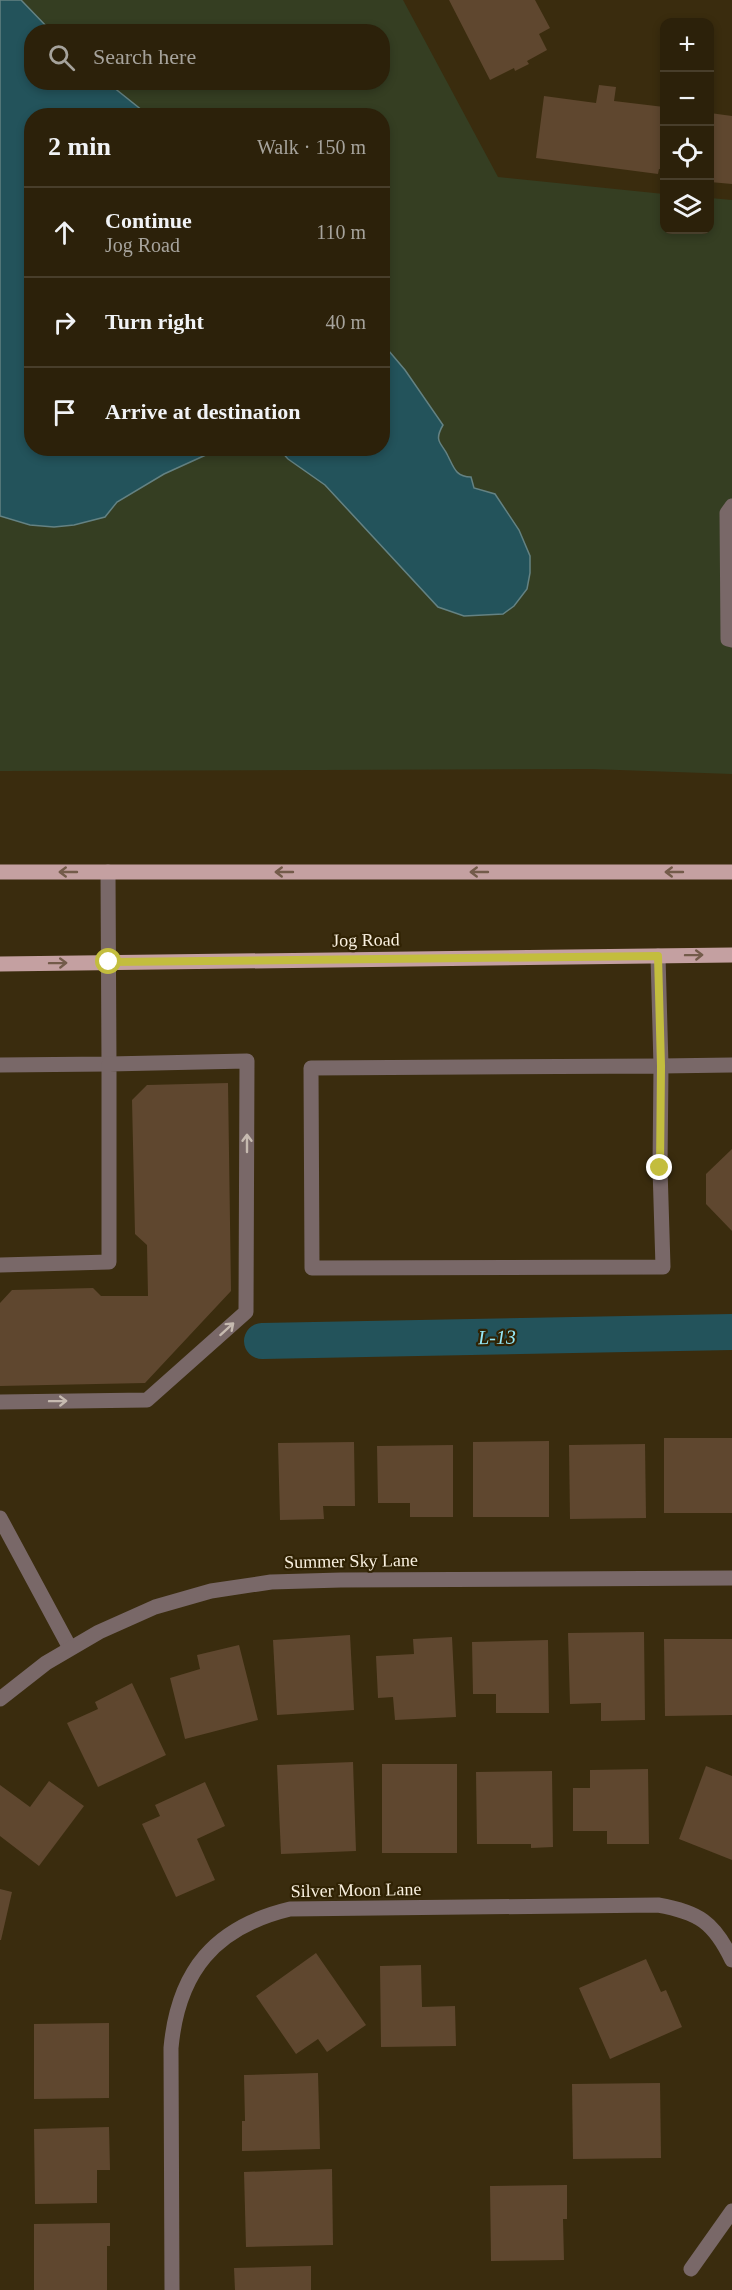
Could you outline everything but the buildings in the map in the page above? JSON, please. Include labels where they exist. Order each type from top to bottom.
[{"type":"main road","points":[[0,872],[732,872]]},
{"type":"main road","name":"Jog Road","points":[[0,963],[732,955]]},
{"type":"street","points":[[732,506],[727,513],[728,639],[732,640]]},
{"type":"street","points":[[0,1265],[109,1262],[108,872]]},
{"type":"street","points":[[658,956],[661,1066],[660,1168],[663,1267],[312,1268],[311,1068],[661,1066],[732,1065]]},
{"type":"street","points":[[0,1065],[247,1061],[246,1312],[147,1400],[0,1402]]},
{"type":"street","points":[[0,1518],[70,1648]]},
{"type":"street","name":"Summer Sky Lane","points":[[0,1700],[46,1663],[99,1632],[155,1607],[211,1591],[271,1582],[732,1578]]},
{"type":"street","name":"Silver Moon Lane","points":[[172,2290],[171,2048],[173,2024],[190,1977],[204,1957],[222,1939],[243,1925],[266,1915],[290,1909],[658,1905],[683,1910],[705,1922],[722,1939],[732,1960]]},
{"type":"street","points":[[691,2270],[732,2211]]},
{"type":"green space","points":[[0,0],[403,0],[498,177],[660,194],[660,234],[714,234],[714,198],[732,200],[732,774],[591,769],[0,771]]},
{"type":"water","points":[[0,0],[21,0],[44,24],[24,24],[24,90],[117,90],[139,108],[24,108],[24,456],[204,456],[164,474],[117,502],[105,517],[74,525],[54,527],[30,525],[0,516]]},
{"type":"water","points":[[390,352],[443,425],[439,439],[456,471],[466,477],[471,477],[474,488],[495,494],[519,530],[530,556],[527,589],[514,606],[503,614],[464,616],[438,607],[325,485],[285,456],[390,456]]},
{"type":"waterway","name":"L-13","points":[[262,1341],[732,1332]]},
{"type":"route","points":[[109,962],[658,956],[661,1066],[660,1168]]}]
